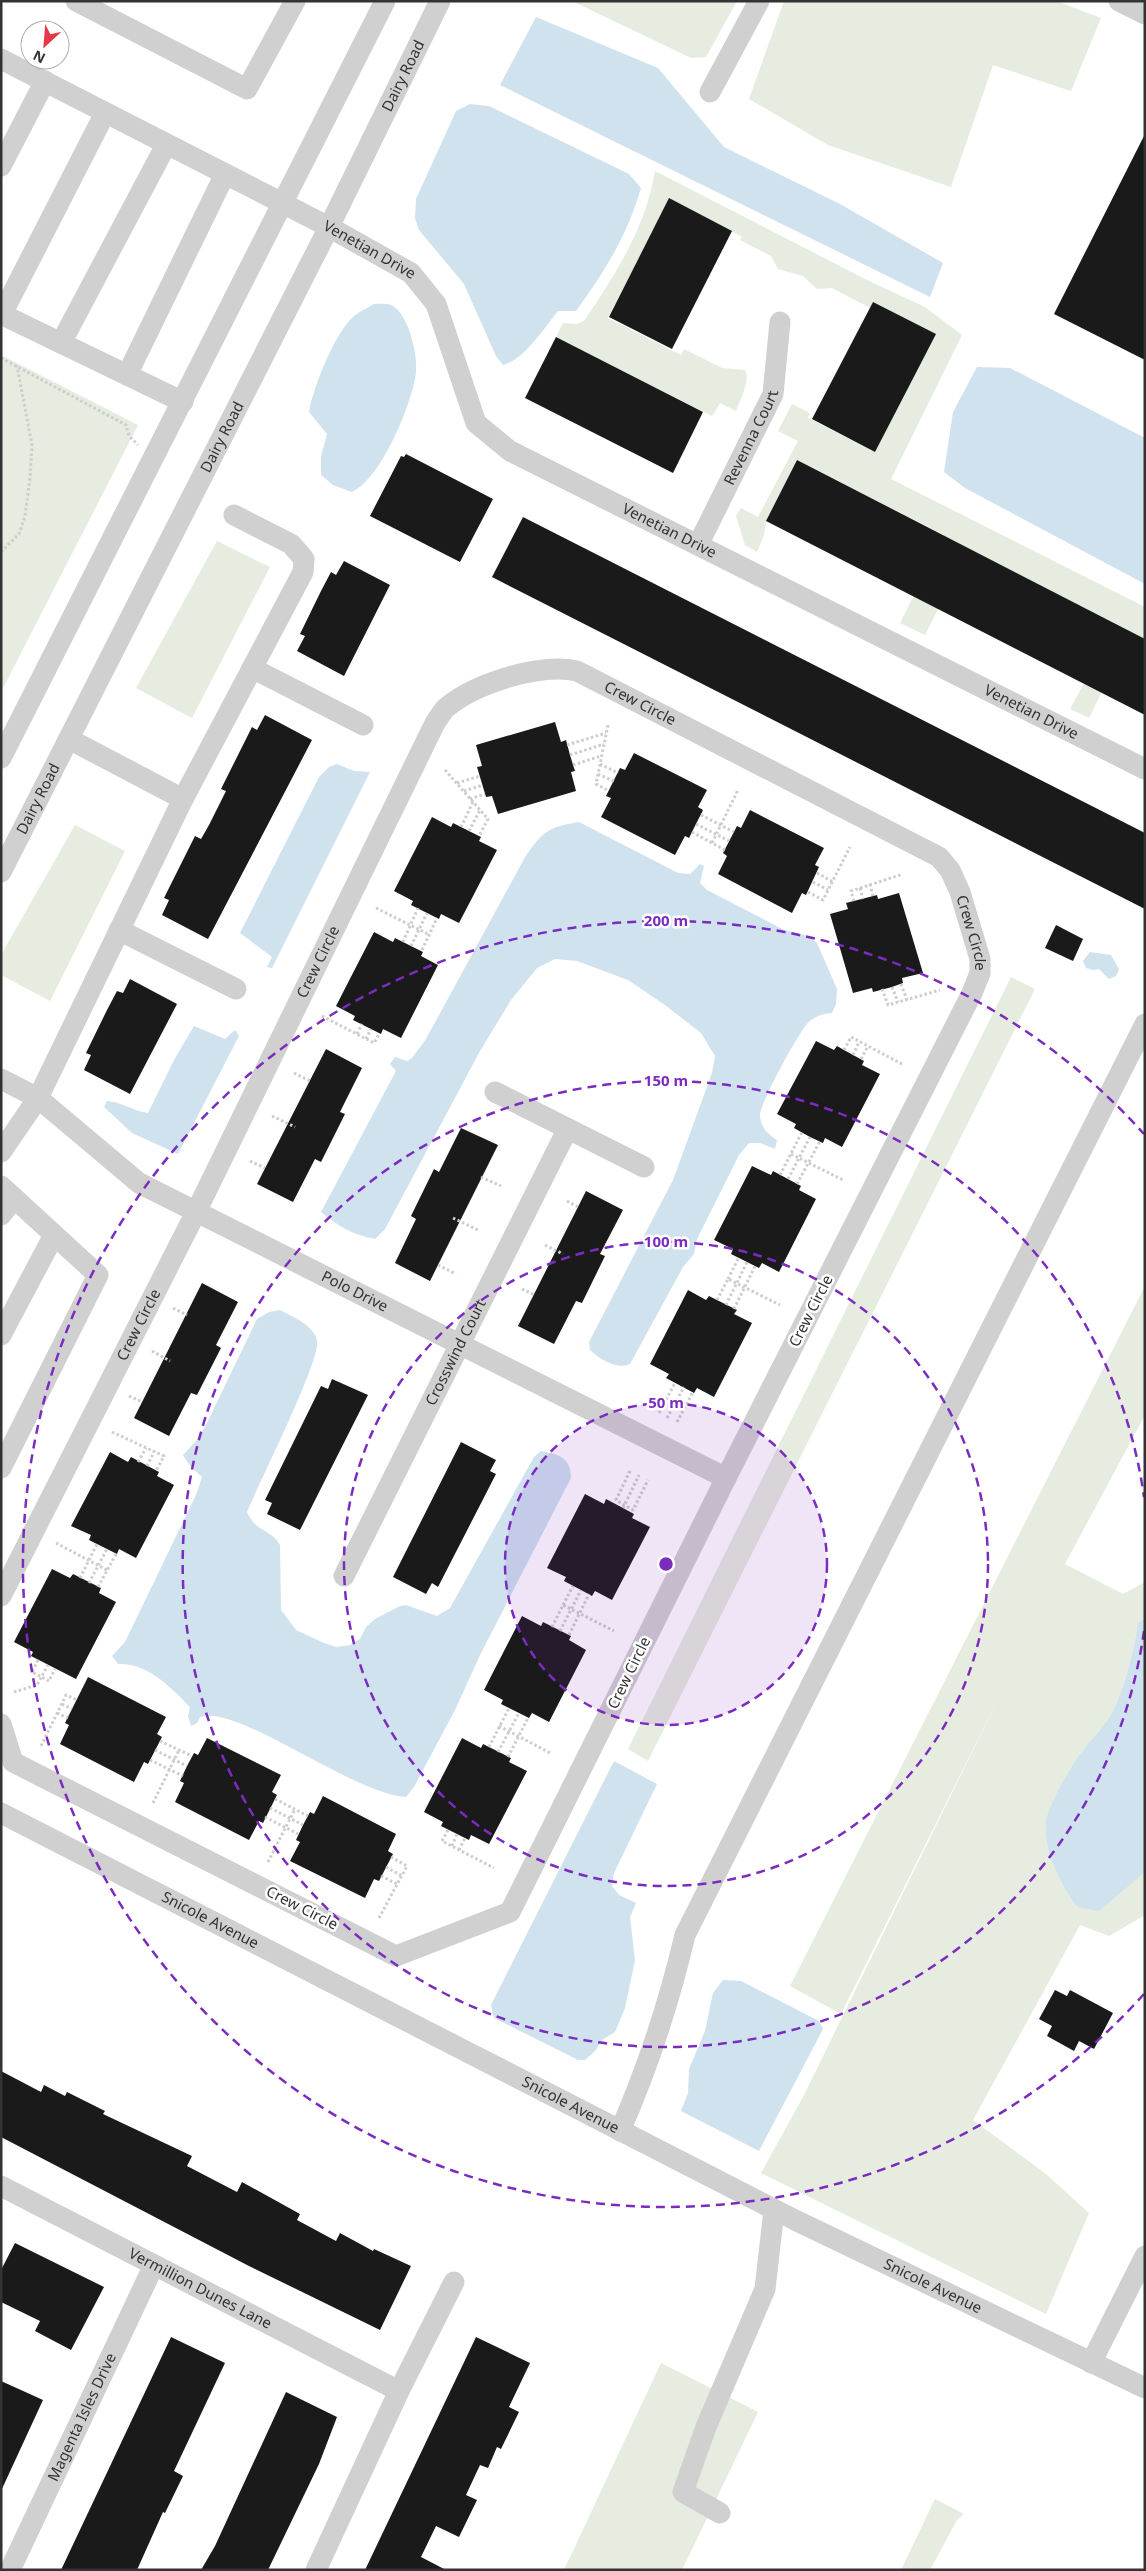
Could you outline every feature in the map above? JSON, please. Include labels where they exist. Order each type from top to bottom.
[{"type":"street","points":[[76,1],[247,89],[295,1]]},
{"type":"street","points":[[1,758],[385,1]]},
{"type":"street","name":"Dairy Road","points":[[1,872],[328,227],[440,1]]},
{"type":"street","points":[[710,92],[759,1]]},
{"type":"street","points":[[1119,1],[1145,14]]},
{"type":"street","name":"Venetian Drive","points":[[1,59],[328,227],[411,273],[436,304],[476,423],[510,451],[1145,769]]},
{"type":"street","points":[[1,166],[45,81]]},
{"type":"street","points":[[105,113],[2,314],[183,402]]},
{"type":"street","points":[[61,343],[166,145]]},
{"type":"street","points":[[127,375],[225,174]]},
{"type":"street","name":"Revenna Court","points":[[698,545],[773,394],[780,322]]},
{"type":"street","points":[[1,1152],[38,1098],[183,799],[303,572],[304,559],[291,544],[234,514]]},
{"type":"street","points":[[252,668],[363,725]]},
{"type":"street","name":"Crew Circle","points":[[1,1596],[196,1212],[435,723],[446,708],[469,692],[511,677],[561,668],[577,671],[939,857],[950,870],[960,892],[980,959],[980,973],[972,993],[726,1478],[510,1912],[396,1956],[14,1762],[1,1724]]},
{"type":"street","points":[[69,739],[183,799]]},
{"type":"street","points":[[119,930],[236,988]]},
{"type":"street","points":[[620,2131],[644,2074],[672,1990],[685,1935],[1145,1024]]},
{"type":"street","name":"Polo Drive","points":[[1,1079],[38,1098],[139,1183],[726,1478]]},
{"type":"street","points":[[495,1092],[644,1167]]},
{"type":"street","name":"Crosswind Court","points":[[344,1576],[568,1130]]},
{"type":"street","points":[[1,1215],[8,1192],[98,1275],[1,1468]]},
{"type":"street","points":[[1,1335],[54,1234]]},
{"type":"street","name":"Snicole Avenue","points":[[1,1813],[774,2210],[1145,2388]]},
{"type":"street","name":"Vermillion Dunes Lane","points":[[1,2186],[399,2391]]},
{"type":"street","points":[[720,2513],[683,2492],[706,2427],[765,2289],[774,2210]]},
{"type":"street","points":[[1090,2363],[1143,2263]]},
{"type":"street","name":"Magenta Isles Drive","points":[[10,2570],[154,2265]]},
{"type":"street","points":[[316,2570],[399,2391],[454,2282]]},
{"type":"path","points":[[1,358],[126,425],[129,436],[138,446]]},
{"type":"path","points":[[1,552],[19,534],[25,516],[30,478],[32,445],[17,366]]},
{"type":"path","points":[[608,725],[596,784],[609,791]]},
{"type":"path","points":[[567,746],[606,734]]},
{"type":"path","points":[[570,755],[604,744]]},
{"type":"path","points":[[573,765],[602,756]]},
{"type":"path","points":[[600,764],[618,773]]},
{"type":"path","points":[[445,770],[488,819],[479,836]]},
{"type":"path","points":[[598,774],[614,781]]},
{"type":"path","points":[[456,783],[480,776]]},
{"type":"path","points":[[464,791],[483,785]]},
{"type":"path","points":[[712,843],[738,790]]},
{"type":"path","points":[[460,827],[472,800],[485,794]]},
{"type":"path","points":[[469,831],[480,810]]},
{"type":"path","points":[[700,815],[734,832]]},
{"type":"path","points":[[696,824],[729,842]]},
{"type":"path","points":[[692,832],[725,850]]},
{"type":"path","points":[[808,892],[823,900],[850,847]]},
{"type":"path","points":[[817,873],[832,882]]},
{"type":"path","points":[[854,901],[850,891],[903,874]]},
{"type":"path","points":[[813,882],[828,890]]},
{"type":"path","points":[[870,884],[873,896]]},
{"type":"path","points":[[860,888],[863,899]]},
{"type":"path","points":[[376,908],[430,934]]},
{"type":"path","points":[[403,942],[418,908]]},
{"type":"path","points":[[411,946],[427,913]]},
{"type":"path","points":[[422,950],[437,918]]},
{"type":"path","points":[[901,984],[907,1000]]},
{"type":"path","points":[[892,987],[898,1002]]},
{"type":"path","points":[[882,989],[888,1005],[940,990]]},
{"type":"path","points":[[322,1016],[374,1043],[379,1034]]},
{"type":"path","points":[[357,1034],[362,1024]]},
{"type":"path","points":[[366,1039],[371,1029]]},
{"type":"path","points":[[844,1050],[851,1037],[902,1064]]},
{"type":"path","points":[[852,1055],[859,1042]]},
{"type":"path","points":[[861,1059],[868,1046]]},
{"type":"path","points":[[294,1072],[310,1081]]},
{"type":"path","points":[[272,1116],[295,1127]]},
{"type":"path","points":[[780,1175],[802,1132]]},
{"type":"path","points":[[788,1179],[810,1137]]},
{"type":"path","points":[[797,1184],[820,1141]]},
{"type":"path","points":[[790,1154],[843,1180]]},
{"type":"path","points":[[250,1160],[265,1168]]},
{"type":"path","points":[[481,1177],[501,1186]]},
{"type":"path","points":[[567,1201],[578,1207]]},
{"type":"path","points":[[453,1218],[478,1230]]},
{"type":"path","points":[[545,1245],[563,1254]]},
{"type":"path","points":[[717,1300],[739,1258]]},
{"type":"path","points":[[726,1305],[747,1262]]},
{"type":"path","points":[[438,1265],[456,1274]]},
{"type":"path","points":[[734,1309],[755,1266]]},
{"type":"path","points":[[728,1279],[780,1305]]},
{"type":"path","points":[[522,1289],[535,1295]]},
{"type":"path","points":[[173,1308],[186,1315]]},
{"type":"path","points":[[152,1352],[170,1361]]},
{"type":"path","points":[[659,1413],[675,1383]]},
{"type":"path","points":[[667,1418],[684,1387]]},
{"type":"path","points":[[677,1422],[693,1392]]},
{"type":"path","points":[[129,1396],[142,1402]]},
{"type":"path","points":[[112,1432],[164,1456],[156,1471]]},
{"type":"path","points":[[138,1462],[146,1448]]},
{"type":"path","points":[[148,1466],[154,1452]]},
{"type":"path","points":[[630,1471],[616,1500],[623,1506],[633,1510],[648,1480]]},
{"type":"path","points":[[623,1506],[639,1475]]},
{"type":"path","points":[[56,1543],[107,1570]]},
{"type":"path","points":[[80,1578],[98,1544]]},
{"type":"path","points":[[89,1583],[107,1549]]},
{"type":"path","points":[[98,1587],[116,1554]]},
{"type":"path","points":[[552,1626],[573,1586]]},
{"type":"path","points":[[560,1631],[581,1590]]},
{"type":"path","points":[[568,1635],[589,1594]]},
{"type":"path","points":[[563,1605],[614,1631]]},
{"type":"path","points":[[38,1660],[32,1672],[41,1677],[49,1681],[55,1669]]},
{"type":"path","points":[[14,1692],[37,1684],[48,1665]]},
{"type":"path","points":[[41,1746],[66,1695],[77,1700]]},
{"type":"path","points":[[62,1704],[72,1709]]},
{"type":"path","points":[[489,1747],[509,1708]]},
{"type":"path","points":[[57,1713],[68,1718]]},
{"type":"path","points":[[498,1752],[518,1713]]},
{"type":"path","points":[[508,1757],[528,1718]]},
{"type":"path","points":[[499,1726],[552,1754]]},
{"type":"path","points":[[160,1741],[192,1756]]},
{"type":"path","points":[[155,1750],[187,1766]]},
{"type":"path","points":[[153,1803],[178,1750]]},
{"type":"path","points":[[150,1760],[183,1776]]},
{"type":"path","points":[[275,1799],[308,1816]]},
{"type":"path","points":[[270,1808],[303,1825]]},
{"type":"path","points":[[268,1862],[295,1809]]},
{"type":"path","points":[[266,1818],[298,1834]]},
{"type":"path","points":[[448,1830],[442,1841],[494,1868]]},
{"type":"path","points":[[452,1846],[457,1834]]},
{"type":"path","points":[[460,1850],[465,1838]]},
{"type":"path","points":[[379,1918],[407,1866],[391,1857]]},
{"type":"path","points":[[386,1867],[402,1876]]},
{"type":"path","points":[[381,1876],[397,1884]]},
{"type":"shaded area","points":[[572,1],[737,1],[706,57],[691,58]]},
{"type":"shaded area","points":[[784,1],[1056,1],[1101,18],[1071,91],[993,65],[951,187],[828,145],[749,99]]},
{"type":"shaded area","points":[[655,171],[869,281],[925,307],[962,335],[891,479],[1145,607],[1145,639],[1131,632],[1089,718],[1070,709],[1116,624],[968,550],[925,635],[900,623],[944,535],[797,460],[766,521],[764,535],[757,552],[745,545],[736,516],[741,508],[758,517],[798,441],[778,431],[792,404],[810,413],[808,418],[875,452],[935,334],[873,302],[870,308],[832,288],[817,289],[803,276],[778,269],[771,256],[740,240],[742,237],[669,199],[608,318],[681,355],[684,349],[722,368],[745,370],[746,384],[736,411],[720,403],[712,416],[556,337],[563,323],[577,324],[584,321],[618,268],[637,232]]},
{"type":"shaded area","points":[[1,355],[138,425],[1,692]]},
{"type":"shaded area","points":[[217,541],[270,567],[192,718],[136,688]]},
{"type":"shaded area","points":[[75,825],[125,851],[50,1001],[1,975],[1,955]]},
{"type":"shaded area","points":[[1011,977],[1035,989],[648,1761],[628,1749]]},
{"type":"shaded area","points":[[1145,1286],[1145,1415],[1065,1564],[1123,1594],[1145,1582],[1145,1619],[1138,1623],[1127,1674],[1113,1711],[1073,1765],[1051,1806],[1046,1822],[1046,1834],[1047,1845],[1054,1867],[1077,1907],[1145,1872],[1145,1915],[1109,1936],[1080,1925],[973,2120],[1046,2174],[1089,2213],[1046,2314],[761,2173],[803,2097],[1007,1681],[841,2014],[790,1986]]},
{"type":"shaded area","points":[[661,2363],[758,2412],[682,2570],[564,2570]]},
{"type":"shaded area","points":[[935,2499],[964,2514],[957,2520],[930,2570],[901,2570]]},
{"type":"water","points":[[536,17],[658,68],[724,147],[840,204],[943,263],[930,297],[500,85]]},
{"type":"water","points":[[470,104],[489,106],[629,174],[641,188],[629,222],[614,253],[576,311],[558,311],[519,357],[503,365],[496,356],[464,284],[419,230],[415,218],[416,199],[456,111]]},
{"type":"water","points":[[374,304],[393,306],[404,318],[416,356],[416,373],[402,421],[384,457],[374,472],[352,492],[333,485],[321,475],[321,456],[327,434],[309,412],[315,389],[332,347],[354,316]]},
{"type":"water","points":[[977,367],[1010,368],[1145,438],[1145,584],[965,488],[944,472],[953,412]]},
{"type":"water","points":[[337,764],[354,771],[370,772],[272,968],[267,967],[272,957],[240,933],[319,777],[329,767]]},
{"type":"water","points":[[579,822],[678,873],[690,874],[700,864],[704,866],[700,883],[707,890],[784,930],[808,936],[817,943],[837,989],[836,1004],[832,1013],[818,1016],[807,1024],[780,1069],[761,1109],[760,1116],[763,1127],[777,1140],[775,1149],[760,1143],[749,1143],[739,1155],[697,1239],[694,1254],[683,1267],[630,1364],[619,1366],[608,1363],[598,1357],[590,1350],[589,1342],[673,1180],[712,1073],[715,1056],[701,1033],[665,1005],[628,980],[577,961],[555,959],[537,968],[511,1000],[480,1051],[385,1229],[375,1239],[367,1237],[346,1229],[321,1212],[396,1071],[390,1064],[395,1057],[407,1061],[412,1058],[426,1039],[524,859],[540,837],[559,826]]},
{"type":"water","points":[[1090,952],[1111,955],[1119,969],[1116,976],[1109,979],[1099,969],[1086,968],[1083,961]]},
{"type":"water","points":[[194,1026],[225,1039],[235,1030],[239,1036],[178,1154],[132,1133],[104,1107],[107,1101],[148,1113],[174,1060]]},
{"type":"water","points":[[280,1310],[312,1330],[317,1341],[316,1353],[288,1424],[247,1512],[255,1524],[272,1536],[280,1545],[281,1610],[296,1630],[336,1647],[350,1645],[360,1639],[366,1627],[375,1619],[400,1606],[406,1605],[437,1616],[450,1608],[534,1457],[541,1451],[553,1454],[563,1458],[569,1466],[571,1478],[480,1655],[455,1710],[414,1787],[406,1797],[383,1792],[356,1781],[241,1724],[218,1717],[200,1717],[197,1723],[191,1726],[188,1716],[190,1707],[166,1684],[148,1671],[128,1664],[118,1664],[112,1656],[125,1642],[196,1495],[202,1477],[191,1467],[183,1455],[197,1440],[206,1425],[257,1319],[269,1312]]},
{"type":"water","points":[[1145,1619],[1145,1872],[1099,1911],[1077,1907],[1059,1877],[1050,1856],[1046,1834],[1047,1815],[1073,1765],[1113,1711],[1127,1674],[1138,1623]]},
{"type":"water","points":[[614,1761],[657,1784],[614,1873],[612,1886],[619,1895],[636,1903],[630,1917],[635,1960],[625,2008],[615,2032],[602,2040],[596,2050],[585,2060],[578,2060],[494,2018],[491,2005]]},
{"type":"water","points":[[723,1980],[741,1981],[819,2021],[823,2029],[759,2151],[681,2111],[688,2093],[689,2069],[705,2031],[713,1993]]},
{"type":"building","points":[[1145,134],[1145,360],[1054,314]]},
{"type":"building","points":[[669,198],[732,231],[672,349],[609,317]]},
{"type":"building","points":[[873,302],[936,334],[875,452],[812,419]]},
{"type":"building","points":[[556,337],[703,412],[673,473],[525,398]]},
{"type":"building","points":[[406,454],[493,499],[460,562],[370,516],[401,456],[404,457]]},
{"type":"building","points":[[797,460],[1145,639],[1145,715],[766,521]]},
{"type":"building","points":[[523,517],[1145,833],[1145,909],[492,577]]},
{"type":"building","points":[[344,561],[390,585],[344,676],[297,651],[305,636],[300,634],[321,591],[331,572],[336,575]]},
{"type":"building","points":[[265,715],[312,740],[208,939],[162,915],[169,900],[164,898],[195,836],[201,839],[209,825],[226,791],[221,789],[252,727],[257,730]]},
{"type":"building","points":[[555,722],[561,742],[566,740],[575,771],[571,772],[576,791],[498,814],[492,796],[486,797],[477,767],[482,766],[476,745]]},
{"type":"building","points":[[634,753],[707,790],[698,807],[703,810],[689,838],[685,836],[675,855],[601,817],[611,798],[606,796],[620,768],[625,770]]},
{"type":"building","points":[[750,810],[824,848],[815,865],[819,867],[806,895],[802,893],[792,913],[718,874],[727,856],[723,853],[737,826],[741,828]]},
{"type":"building","points":[[432,817],[451,827],[453,823],[481,837],[479,841],[497,850],[459,923],[441,914],[439,919],[411,905],[413,901],[394,891]]},
{"type":"building","points":[[899,893],[923,973],[902,978],[903,983],[892,987],[873,992],[872,988],[853,993],[830,914],[848,909],[846,903],[877,895],[878,899]]},
{"type":"building","points":[[1056,925],[1083,939],[1073,961],[1045,948]]},
{"type":"building","points":[[374,932],[393,942],[395,938],[423,952],[421,956],[438,965],[401,1038],[383,1029],[381,1034],[353,1020],[355,1016],[336,1006]]},
{"type":"building","points":[[130,979],[177,1004],[130,1094],[84,1070],[91,1055],[86,1053],[107,1010],[117,991],[123,993]]},
{"type":"building","points":[[816,1041],[834,1050],[837,1046],[864,1061],[862,1065],[880,1074],[842,1147],[825,1138],[823,1143],[810,1137],[794,1128],[796,1124],[777,1114]]},
{"type":"building","points":[[326,1049],[362,1068],[340,1112],[345,1114],[321,1162],[315,1159],[293,1202],[257,1184]]},
{"type":"building","points":[[461,1128],[498,1145],[430,1281],[395,1263],[416,1219],[411,1216],[434,1169],[439,1172]]},
{"type":"building","points":[[752,1166],[771,1175],[773,1171],[801,1186],[799,1190],[816,1199],[779,1272],[762,1263],[759,1268],[731,1254],[733,1249],[714,1240]]},
{"type":"building","points":[[586,1191],[623,1210],[600,1254],[605,1256],[582,1303],[576,1301],[554,1344],[518,1326]]},
{"type":"building","points":[[202,1283],[238,1302],[216,1345],[221,1348],[197,1395],[191,1393],[169,1436],[134,1418]]},
{"type":"building","points":[[688,1290],[706,1300],[709,1296],[737,1310],[734,1314],[752,1323],[714,1397],[697,1388],[694,1393],[666,1378],[669,1374],[650,1364]]},
{"type":"building","points":[[332,1379],[368,1395],[300,1530],[267,1514],[272,1503],[265,1500],[321,1386],[328,1389]]},
{"type":"building","points":[[461,1442],[496,1460],[490,1471],[496,1474],[438,1587],[432,1583],[426,1594],[393,1577]]},
{"type":"building","points":[[110,1452],[128,1462],[131,1457],[159,1472],[157,1476],[174,1485],[136,1558],[119,1549],[117,1554],[89,1540],[91,1535],[71,1526]]},
{"type":"building","points":[[585,1494],[604,1504],[606,1499],[634,1514],[632,1518],[650,1527],[612,1600],[595,1591],[592,1596],[564,1581],[566,1577],[547,1568]]},
{"type":"building","points":[[52,1569],[70,1578],[73,1574],[101,1588],[99,1593],[116,1602],[76,1679],[31,1656],[33,1652],[14,1642]]},
{"type":"building","points":[[522,1616],[541,1626],[543,1622],[571,1636],[569,1640],[586,1650],[549,1722],[532,1713],[529,1718],[501,1704],[503,1700],[484,1690]]},
{"type":"building","points":[[88,1677],[166,1717],[157,1734],[162,1737],[148,1764],[144,1762],[134,1782],[60,1744],[69,1725],[65,1723]]},
{"type":"building","points":[[207,1738],[281,1775],[272,1792],[277,1795],[263,1823],[259,1821],[249,1840],[175,1802],[184,1783],[180,1781],[187,1766],[194,1753],[198,1755]]},
{"type":"building","points":[[462,1738],[481,1748],[483,1744],[511,1758],[509,1762],[527,1771],[489,1844],[471,1835],[469,1840],[441,1826],[443,1822],[424,1812]]},
{"type":"building","points":[[323,1796],[396,1834],[388,1851],[393,1854],[379,1881],[374,1879],[365,1898],[290,1861],[300,1842],[296,1840],[303,1825],[310,1812],[314,1814]]},
{"type":"building","points":[[1055,1990],[1067,1996],[1070,1990],[1113,2013],[1094,2049],[1079,2041],[1074,2051],[1047,2036],[1052,2026],[1039,2019]]},
{"type":"building","points":[[1,2071],[41,2092],[44,2085],[65,2096],[67,2092],[105,2111],[103,2114],[192,2156],[187,2166],[237,2192],[242,2182],[300,2214],[297,2220],[336,2241],[340,2233],[373,2251],[374,2249],[411,2266],[380,2330],[247,2265],[1,2137]]},
{"type":"building","points":[[15,2243],[104,2287],[71,2350],[35,2331],[40,2321],[1,2302],[1,2270]]},
{"type":"building","points":[[171,2337],[225,2363],[174,2471],[183,2476],[165,2513],[163,2512],[137,2570],[61,2570]]},
{"type":"building","points":[[476,2337],[530,2363],[509,2407],[519,2412],[501,2449],[497,2447],[488,2468],[480,2465],[466,2495],[477,2500],[459,2537],[436,2526],[421,2557],[446,2570],[365,2570]]},
{"type":"building","points":[[1,2381],[43,2400],[1,2491]]},
{"type":"building","points":[[286,2392],[337,2417],[319,2464],[268,2570],[201,2570],[215,2546]]}]
